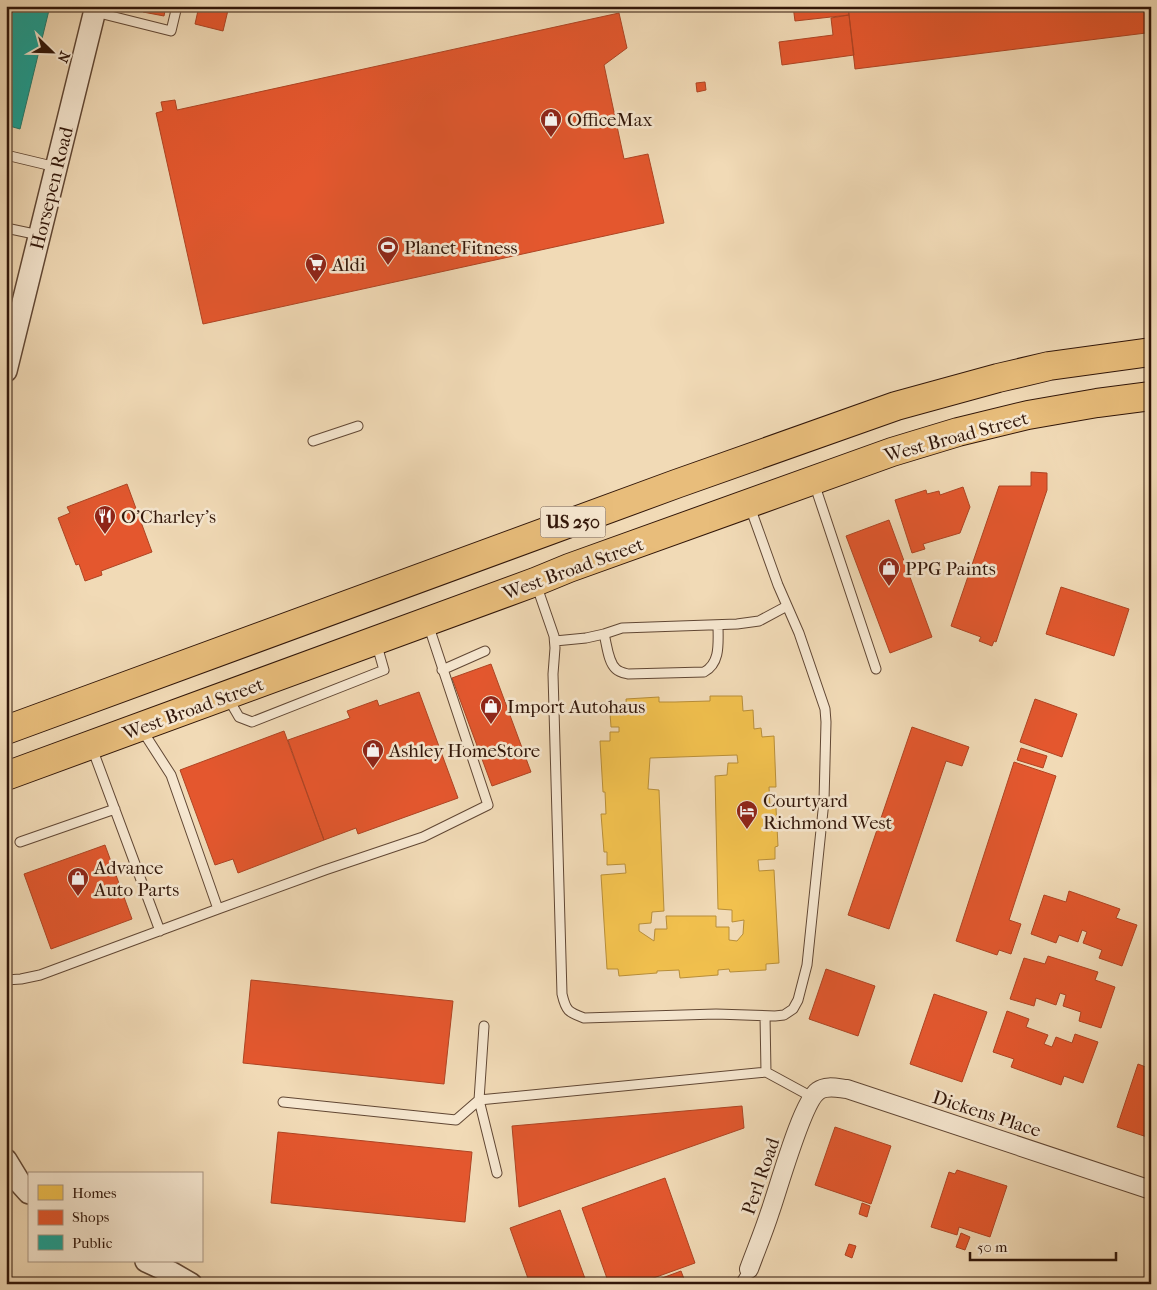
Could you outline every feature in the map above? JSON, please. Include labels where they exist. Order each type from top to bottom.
[{"type":"main road","name":"US 250","points":[[6,730],[734,463],[896,406],[962,387],[1049,366],[1151,352]]},
{"type":"main road","name":"West Broad Street","points":[[6,776],[569,568],[892,452],[958,432],[1037,414],[1151,396]]},
{"type":"main road","points":[[734,463],[749,504]]},
{"type":"street","name":"Horsepen Road","points":[[6,371],[11,330],[39,235],[96,9]]},
{"type":"street","name":"Dickens Place","points":[[812,1097],[818,1090],[824,1088],[847,1089],[1151,1190]]},
{"type":"street","name":"Perl Road","points":[[745,1277],[812,1097]]},
{"type":"street","points":[[6,1160],[20,1183],[28,1192]]},
{"type":"street","points":[[148,1262],[191,1284]]},
{"type":"lane","points":[[96,9],[171,30],[177,6]]},
{"type":"lane","points":[[6,154],[57,167]]},
{"type":"lane","points":[[6,228],[39,235]]},
{"type":"lane","points":[[313,441],[358,426]]},
{"type":"lane","points":[[813,480],[876,669]]},
{"type":"lane","points":[[535,582],[555,641],[553,674],[562,994],[568,1011],[584,1018],[716,1014],[784,1015],[793,1009],[798,1000],[807,965],[824,800],[825,709],[799,633],[778,585],[749,504]]},
{"type":"lane","points":[[555,641],[586,638],[622,628],[718,625],[759,621],[787,606]]},
{"type":"lane","points":[[6,980],[40,975],[325,870],[423,837],[488,805],[427,621]]},
{"type":"lane","points":[[604,634],[612,664],[622,672],[628,674],[704,672],[711,669],[717,656],[718,625]]},
{"type":"lane","points":[[442,670],[485,651]]},
{"type":"lane","points":[[140,728],[171,775],[218,910]]},
{"type":"lane","points":[[91,745],[160,931]]},
{"type":"lane","points":[[20,842],[115,809]]},
{"type":"lane","points":[[765,1016],[766,1072]]},
{"type":"lane","points":[[484,1026],[479,1100],[497,1173]]},
{"type":"lane","points":[[283,1102],[456,1120],[479,1100],[766,1072],[812,1097]]},
{"type":"building: Homes","name":"Courtyard Richmond West","points":[[710,696],[742,696],[743,711],[753,710],[754,729],[761,728],[762,737],[774,736],[776,787],[769,787],[770,808],[776,808],[778,846],[775,847],[775,859],[758,860],[759,871],[774,870],[779,963],[766,964],[766,970],[730,972],[729,969],[718,970],[718,975],[680,978],[679,970],[619,976],[618,969],[607,969],[601,875],[626,873],[625,864],[607,865],[607,852],[604,852],[601,814],[606,814],[600,741],[610,741],[610,732],[619,732],[619,727],[611,727],[610,713],[627,712],[626,699],[659,697],[659,702],[710,701]],"holes":[[[737,755],[738,763],[728,763],[727,775],[715,776],[718,909],[732,910],[732,922],[744,920],[743,934],[737,941],[729,940],[729,927],[716,927],[716,916],[666,916],[667,929],[655,929],[654,941],[639,931],[639,924],[651,923],[652,912],[664,911],[659,790],[648,789],[650,758]]]},
{"type":"building: Shops","points":[[144,6],[166,6],[164,16],[143,12]]},
{"type":"building: Shops","points":[[199,6],[229,6],[223,31],[195,24]]},
{"type":"building: Shops","points":[[793,6],[848,6],[849,15],[795,21]]},
{"type":"building: Shops","points":[[848,6],[1151,6],[1151,63],[1149,63],[1146,33],[855,69]]},
{"type":"building: Shops","points":[[619,13],[627,48],[604,65],[624,159],[648,154],[664,223],[203,324],[156,113],[163,111],[161,102],[175,100],[177,110]]},
{"type":"building: Shops","points":[[849,15],[854,55],[782,65],[779,42],[833,35],[831,18]]},
{"type":"building: Shops","points":[[705,82],[706,90],[697,92],[696,83]]},
{"type":"building: Shops","points":[[1031,472],[1047,473],[1047,490],[996,642],[994,641],[992,646],[979,641],[981,637],[951,626],[999,486],[1031,486]]},
{"type":"building: Shops","name":"O'Charley's","points":[[127,484],[152,552],[101,571],[102,575],[85,581],[79,564],[76,565],[58,518],[70,513],[67,507]]},
{"type":"building: Shops","points":[[963,487],[970,507],[960,533],[923,544],[925,549],[912,553],[895,500],[926,490],[927,494],[939,491],[940,495]]},
{"type":"building: Shops","name":"PPG Paints","points":[[889,520],[932,637],[890,653],[846,536]]},
{"type":"building: Shops","points":[[1061,587],[1129,609],[1114,656],[1046,634]]},
{"type":"building: Shops","name":"Import Autohaus","points":[[491,664],[531,772],[492,786],[452,678]]},
{"type":"building: Shops","name":"Ashley HomeStore","points":[[419,692],[458,798],[358,834],[356,828],[324,840],[288,740],[350,718],[347,711],[377,700],[379,706]]},
{"type":"building: Shops","points":[[1035,699],[1077,714],[1062,757],[1020,742]]},
{"type":"building: Shops","points":[[912,727],[969,747],[962,766],[946,761],[889,929],[848,915]]},
{"type":"building: Shops","points":[[284,731],[324,840],[238,873],[233,859],[215,865],[180,770]]},
{"type":"building: Shops","points":[[1021,748],[1047,756],[1043,768],[1017,760]]},
{"type":"building: Shops","points":[[1014,762],[1056,776],[1009,920],[1021,924],[1011,954],[999,950],[997,955],[956,941]]},
{"type":"building: Shops","name":"Advance Auto Parts","points":[[105,845],[132,919],[51,949],[24,874]]},
{"type":"building: Shops","points":[[1069,891],[1120,909],[1116,918],[1137,925],[1122,966],[1099,958],[1102,950],[1083,943],[1087,932],[1082,930],[1078,942],[1059,935],[1056,943],[1031,934],[1044,895],[1066,902]]},
{"type":"building: Shops","points":[[1048,956],[1098,972],[1095,980],[1115,987],[1101,1028],[1079,1021],[1081,1012],[1063,1006],[1066,995],[1060,993],[1056,1005],[1036,998],[1034,1006],[1010,999],[1024,958],[1045,964]]},
{"type":"building: Shops","points":[[826,969],[875,986],[858,1036],[809,1019]]},
{"type":"building: Shops","points":[[251,980],[453,1001],[444,1084],[243,1063]]},
{"type":"building: Shops","points":[[934,994],[987,1012],[962,1082],[910,1064]]},
{"type":"building: Shops","points":[[1007,1011],[1029,1019],[1026,1027],[1048,1035],[1044,1044],[1052,1047],[1056,1037],[1072,1043],[1075,1034],[1098,1042],[1083,1083],[1064,1076],[1061,1085],[1011,1067],[1014,1059],[993,1052]]},
{"type":"building: Shops","points":[[1138,1064],[1151,1069],[1150,1138],[1117,1127]]},
{"type":"building: Shops","points":[[742,1106],[744,1128],[519,1207],[512,1126]]},
{"type":"building: Shops","points":[[835,1127],[891,1146],[871,1204],[815,1185]]},
{"type":"building: Shops","points":[[278,1132],[472,1152],[465,1222],[271,1203]]},
{"type":"building: Shops","points":[[957,1170],[1007,1186],[990,1237],[959,1227],[957,1235],[931,1227],[949,1172],[955,1174]]},
{"type":"building: Shops","points":[[665,1178],[695,1263],[637,1284],[609,1284],[582,1208]]},
{"type":"building: Shops","points":[[862,1203],[870,1206],[867,1217],[859,1214]]},
{"type":"building: Shops","points":[[560,1210],[587,1284],[530,1284],[510,1228]]},
{"type":"building: Shops","points":[[961,1233],[970,1237],[965,1250],[956,1247]]},
{"type":"building: Shops","points":[[849,1244],[856,1246],[852,1258],[845,1255]]},
{"type":"building: Shops","points":[[681,1271],[686,1284],[646,1284]]},
{"type":"building: Public","points":[[6,6],[50,6],[20,129],[6,125]]},
{"type":"place","name":"OfficeMax","points":[[551,138]]},
{"type":"place","name":"Planet Fitness","points":[[388,266]]},
{"type":"place","name":"Aldi","points":[[316,283]]},
{"type":"place","name":"O'Charley's","points":[[105,535]]},
{"type":"place","name":"PPG Paints","points":[[889,587]]},
{"type":"place","name":"Import Autohaus","points":[[491,725]]},
{"type":"place","name":"Ashley HomeStore","points":[[373,769]]},
{"type":"place","name":"Courtyard Richmond West","points":[[747,830]]},
{"type":"place","name":"Advance Auto Parts","points":[[78,897]]}]
